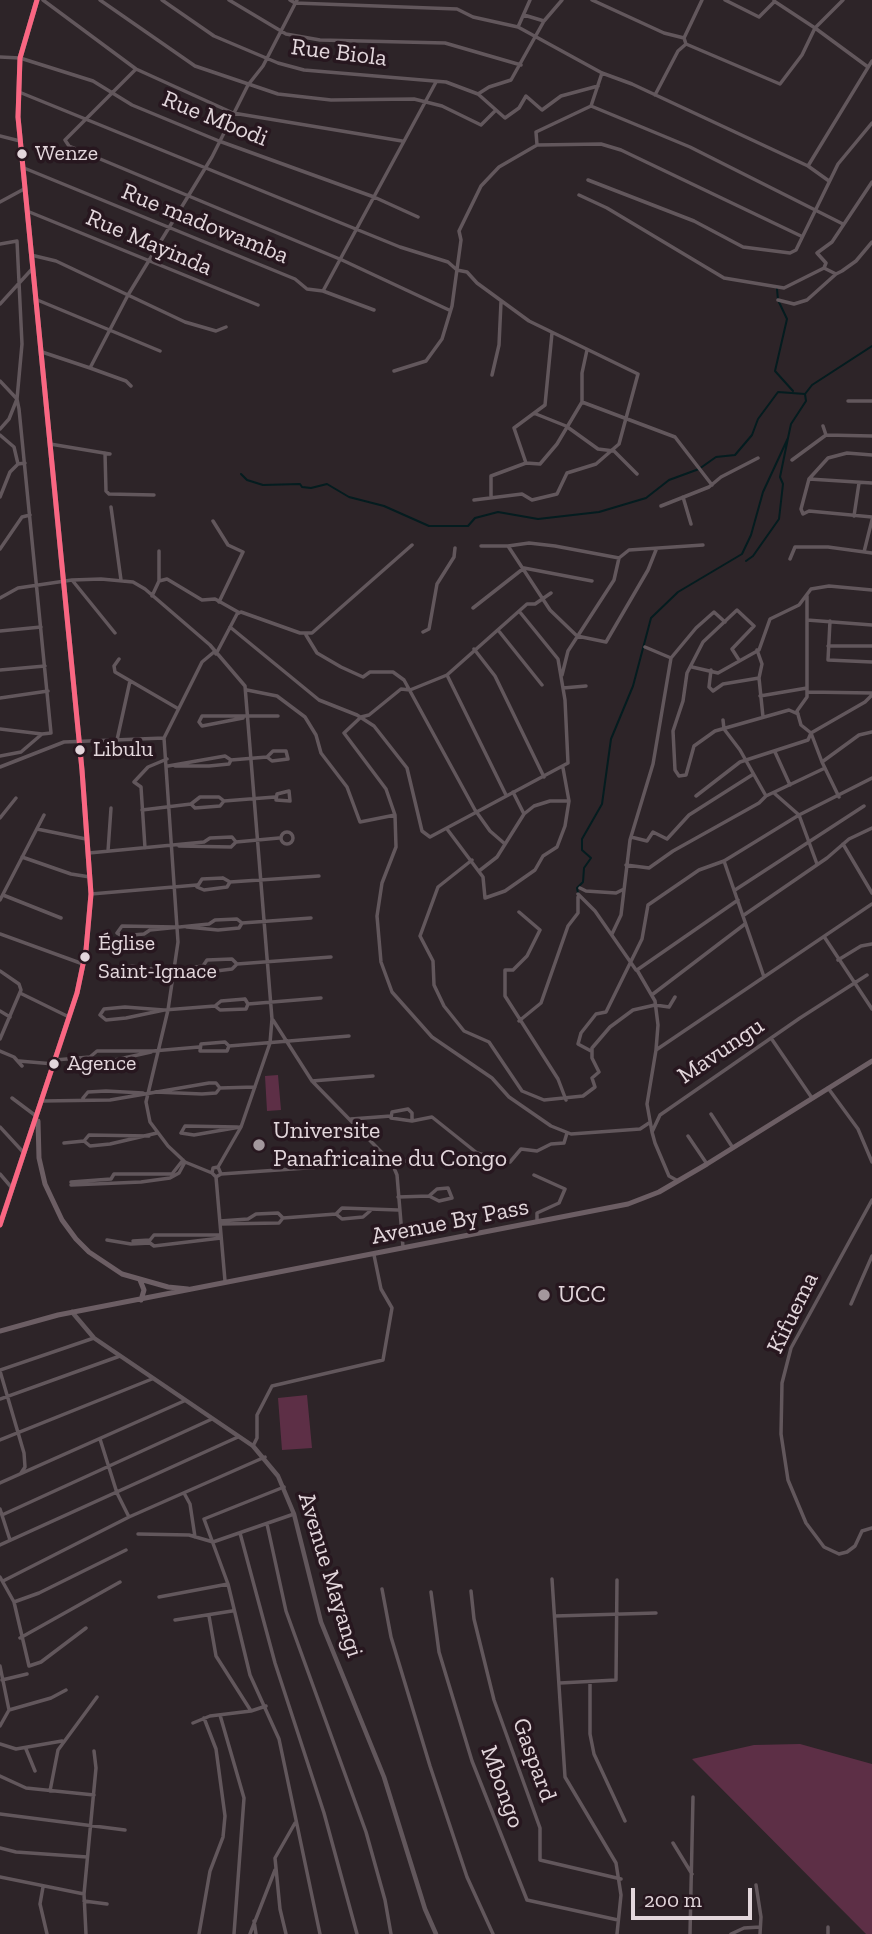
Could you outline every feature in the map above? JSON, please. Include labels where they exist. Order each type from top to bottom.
[{"type":"highway","points":[[1,1221],[38,1117],[69,1017],[83,964],[91,894],[79,742],[24,190],[17,91],[20,58],[38,0]]},
{"type":"highway","name":"Avenue By Pass","points":[[0,1331],[72,1312],[225,1285],[628,1204],[678,1181],[872,1061]]},
{"type":"highway","points":[[38,1117],[42,1172],[50,1196],[66,1227],[89,1252],[122,1274],[195,1290]]},
{"type":"highway","points":[[140,1280],[144,1290],[141,1300]]},
{"type":"street","points":[[38,0],[136,69],[233,113],[402,142]]},
{"type":"street","points":[[100,0],[195,66],[248,85],[294,96],[427,102],[481,125],[495,111]]},
{"type":"street","name":"Rue Biola","points":[[162,0],[214,37],[266,58],[304,69],[446,82],[478,94]]},
{"type":"street","points":[[229,0],[278,32],[320,40],[445,43],[521,65]]},
{"type":"street","points":[[290,0],[457,9],[473,17],[517,27],[602,73],[808,166],[829,181]]},
{"type":"street","points":[[517,27],[530,0]]},
{"type":"street","points":[[562,0],[544,21],[509,82],[489,87],[478,94],[505,118],[526,96],[542,110],[561,96],[598,86]]},
{"type":"street","points":[[593,0],[664,33],[684,38]]},
{"type":"street","points":[[702,0],[684,38],[686,44],[777,84],[782,82],[802,55],[816,28],[843,0]]},
{"type":"street","points":[[725,0],[759,17],[775,1],[868,67]]},
{"type":"street","points":[[90,368],[128,295],[205,168],[248,85],[296,2]]},
{"type":"street","points":[[524,15],[544,21]]},
{"type":"street","points":[[655,95],[678,51],[686,44]]},
{"type":"street","name":"Rue Mbodi","points":[[0,57],[20,58],[93,81],[132,105],[219,141],[374,197],[418,217]]},
{"type":"street","points":[[808,166],[872,61]]},
{"type":"street","points":[[136,69],[65,140],[69,146],[342,260],[450,311]]},
{"type":"street","points":[[537,145],[536,132],[591,106],[602,73]]},
{"type":"street","points":[[323,291],[436,82]]},
{"type":"street","points":[[17,91],[357,227],[400,247],[448,262],[457,270],[467,272],[501,302],[552,333],[638,374],[627,421],[614,451],[591,466],[567,473],[558,494],[532,500],[522,494],[474,500]]},
{"type":"street","points":[[591,106],[690,148],[843,224]]},
{"type":"street","points":[[588,180],[682,215],[743,247],[790,253],[796,250],[829,181],[852,144],[872,123]]},
{"type":"street","points":[[0,136],[20,141]]},
{"type":"street","points":[[394,371],[413,367],[433,354],[446,330],[457,270],[459,231],[481,186],[499,167],[537,145],[601,144],[621,150],[801,236]]},
{"type":"street","name":"Rue madowamba","points":[[22,168],[295,279],[307,289],[323,291],[374,310]]},
{"type":"street","points":[[579,195],[607,208],[724,278],[744,284],[784,288],[824,268],[826,263],[817,253],[832,242],[872,182]]},
{"type":"street","points":[[0,202],[24,190]]},
{"type":"street","name":"Rue Mayinda","points":[[27,211],[258,305]]},
{"type":"street","points":[[0,244],[17,241],[22,344],[17,399],[51,733],[0,729]]},
{"type":"street","points":[[778,300],[794,304],[807,300],[836,274],[856,261],[872,242]]},
{"type":"street","points":[[31,256],[56,261],[185,322],[216,331],[226,327]]},
{"type":"street","points":[[824,268],[836,274]]},
{"type":"street","points":[[0,304],[32,269]]},
{"type":"street","points":[[35,299],[160,351]]},
{"type":"street","points":[[492,375],[499,345],[501,302]]},
{"type":"street","points":[[526,463],[514,428],[535,414],[547,399],[552,333]]},
{"type":"street","points":[[491,496],[489,478],[526,463],[535,465],[545,461],[582,402],[582,373],[587,350]]},
{"type":"street","points":[[40,351],[126,381],[131,386]]},
{"type":"street","points":[[0,381],[17,399]]},
{"type":"street","points":[[17,399],[0,432],[14,447],[18,464]]},
{"type":"street","points":[[848,401],[872,401]]},
{"type":"street","points":[[582,402],[675,437],[712,485]]},
{"type":"street","points":[[535,414],[566,426],[598,449],[614,451],[637,474]]},
{"type":"street","points":[[822,426],[826,435]]},
{"type":"street","points":[[792,460],[826,435],[872,436]]},
{"type":"street","points":[[50,444],[108,453],[106,491],[109,494],[154,495]]},
{"type":"street","points":[[864,552],[872,518],[809,511],[803,514],[802,500],[809,479],[834,454],[872,455]]},
{"type":"street","points":[[661,506],[712,485],[721,477],[758,458]]},
{"type":"street","points":[[0,497],[10,472],[18,464],[24,463]]},
{"type":"street","points":[[809,479],[872,483]]},
{"type":"street","points":[[854,516],[860,483]]},
{"type":"street","points":[[683,497],[691,524]]},
{"type":"street","points":[[111,507],[121,580]]},
{"type":"street","points":[[0,549],[22,517],[30,515]]},
{"type":"street","points":[[213,521],[228,545],[243,552],[219,602]]},
{"type":"street","points":[[481,547],[529,543],[555,545],[619,558]]},
{"type":"street","points":[[306,635],[332,618],[412,545]]},
{"type":"street","points":[[561,677],[568,651],[614,580],[619,558],[629,550],[703,545]]},
{"type":"street","points":[[508,546],[550,610],[577,636],[601,642],[608,640],[651,564],[656,550]]},
{"type":"street","points":[[790,559],[796,547],[828,547],[872,552]]},
{"type":"street","points":[[423,632],[429,629],[437,584],[452,562],[455,548]]},
{"type":"street","points":[[152,596],[159,581],[159,551]]},
{"type":"street","points":[[473,608],[524,568],[592,581]]},
{"type":"street","points":[[159,581],[167,579],[202,600],[215,599],[240,613]]},
{"type":"street","points":[[72,580],[115,634]]},
{"type":"street","points":[[0,598],[18,588],[72,580],[121,580],[140,586],[215,653],[242,681],[246,690],[245,718],[272,1019],[270,1043],[255,1087],[216,1175]]},
{"type":"street","points":[[691,667],[718,673],[757,650],[770,619],[796,607],[811,589],[825,586],[872,590]]},
{"type":"street","points":[[551,593],[536,604],[527,604],[447,675],[410,690],[401,689],[369,715],[360,717],[344,733],[386,789],[395,815],[396,846],[382,883],[377,916],[381,962],[389,988],[432,1037],[492,1078],[519,1105],[567,1133],[640,1129],[649,1123]]},
{"type":"street","points":[[807,594],[807,690],[805,701],[797,708],[801,724],[811,733],[839,797]]},
{"type":"street","points":[[738,660],[732,649],[753,624],[737,610],[703,642],[691,667],[673,731],[675,770],[679,776],[686,775],[694,746],[715,731],[789,710],[798,714]]},
{"type":"street","points":[[421,1160],[216,1175],[184,1161],[157,1133],[147,1115],[148,1093],[166,1010],[177,927],[176,846],[164,738],[202,662],[215,653],[240,613],[246,611],[306,635],[317,653],[363,677],[370,672],[393,671],[410,690],[475,810],[490,831],[505,844]]},
{"type":"street","points":[[230,627],[319,699],[374,726],[407,768],[422,831],[430,837],[475,810],[563,768],[569,758],[563,688],[555,655],[519,611]]},
{"type":"street","points":[[612,934],[621,915],[625,865],[653,764],[671,658],[696,628],[714,612],[725,622]]},
{"type":"street","points":[[807,620],[872,625]]},
{"type":"street","points":[[830,621],[828,660],[872,662]]},
{"type":"street","points":[[0,631],[41,627]]},
{"type":"street","points":[[498,629],[542,685]]},
{"type":"street","points":[[828,646],[872,646]]},
{"type":"street","points":[[645,647],[671,658]]},
{"type":"street","points":[[474,649],[495,676],[544,777]]},
{"type":"street","points":[[757,650],[762,664],[759,678],[762,717]]},
{"type":"street","points":[[119,659],[114,670],[177,708]]},
{"type":"street","points":[[0,670],[45,666]]},
{"type":"street","points":[[711,670],[709,687],[713,691],[723,684],[759,678]]},
{"type":"street","points":[[447,675],[506,795]]},
{"type":"street","points":[[117,740],[130,681]]},
{"type":"street","points":[[563,688],[586,686]]},
{"type":"street","points":[[246,690],[277,696],[305,717],[316,735],[321,753],[347,787],[360,822],[395,815]]},
{"type":"street","points":[[760,696],[807,690],[872,694]]},
{"type":"street","points":[[0,698],[48,691]]},
{"type":"street","points":[[696,796],[744,761],[808,740],[811,733],[865,702],[872,694]]},
{"type":"street","points":[[222,720],[202,716],[199,722],[202,726],[222,720],[278,716]]},
{"type":"street","points":[[723,720],[724,729],[740,750],[766,796]]},
{"type":"street","points":[[822,762],[859,735],[872,732]]},
{"type":"street","points":[[0,756],[21,752],[42,734]]},
{"type":"street","points":[[0,767],[64,741],[164,738]]},
{"type":"street","points":[[200,764],[225,756],[231,760],[267,757],[278,762],[288,759],[286,751],[273,751],[267,757]]},
{"type":"street","points":[[775,752],[790,785]]},
{"type":"street","points":[[145,848],[141,787],[134,782],[148,767],[167,759]]},
{"type":"street","points":[[168,766],[229,764],[231,760]]},
{"type":"street","points":[[447,828],[483,878],[485,898],[513,887],[535,870],[543,856],[557,848],[565,826],[569,801],[563,768]]},
{"type":"street","points":[[625,865],[649,868],[681,846],[759,803],[766,796],[825,768]]},
{"type":"street","points":[[631,837],[647,841],[653,832],[667,839],[689,815],[752,775]]},
{"type":"street","points":[[472,860],[440,884],[422,927],[420,936],[434,966],[436,990],[444,1006],[464,1031],[488,1042],[522,1091],[544,1100],[566,1100],[583,1096],[596,1086],[592,1078],[599,1070],[591,1051],[578,1044],[580,1033],[596,1014],[606,1012],[629,959],[642,939],[648,905],[699,870],[724,861],[799,815],[872,778]]},
{"type":"street","points":[[513,792],[524,814]]},
{"type":"street","points":[[142,810],[191,804],[200,797],[219,797],[224,801],[291,793],[290,801],[279,802],[275,797]]},
{"type":"street","points":[[774,793],[799,815],[817,865]]},
{"type":"street","points":[[0,818],[16,798]]},
{"type":"street","points":[[191,804],[195,808],[220,806],[224,801]]},
{"type":"street","points":[[479,871],[497,857],[524,814],[534,806],[550,801],[569,801]]},
{"type":"street","points":[[735,890],[864,806]]},
{"type":"street","points":[[108,851],[111,808]]},
{"type":"street","points":[[0,900],[44,815]]},
{"type":"street","points":[[744,915],[843,844],[872,828]]},
{"type":"street","points":[[37,829],[88,840]]},
{"type":"street","points":[[204,844],[210,838],[229,836],[236,842]]},
{"type":"street","points":[[89,853],[204,844],[231,847],[236,842],[279,838]]},
{"type":"street","points":[[843,844],[872,893]]},
{"type":"street","points":[[22,857],[71,874],[90,877]]},
{"type":"street","points":[[724,861],[764,977]]},
{"type":"street","points":[[197,885],[202,879],[223,878],[230,882],[319,876]]},
{"type":"street","points":[[91,894],[197,885],[204,890],[225,888],[230,882]]},
{"type":"street","points":[[580,888],[586,891],[616,893],[624,889]]},
{"type":"street","points":[[3,895],[61,918]]},
{"type":"street","points":[[519,1021],[541,1003],[568,926],[578,913],[578,896],[612,934],[653,994],[658,1025],[647,1104],[649,1123],[669,1176],[678,1181]]},
{"type":"street","points":[[637,970],[738,901]]},
{"type":"street","points":[[656,1050],[872,904]]},
{"type":"street","points":[[519,912],[540,930],[527,956],[513,970],[505,970],[505,996],[558,1079],[566,1100]]},
{"type":"street","points":[[209,925],[215,920],[237,919],[242,923],[310,918]]},
{"type":"street","points":[[150,929],[133,935],[117,933],[122,926],[150,929],[209,925],[218,930],[239,928],[242,923]]},
{"type":"street","points":[[653,994],[697,958],[726,942],[746,923]]},
{"type":"street","points":[[0,934],[83,964]]},
{"type":"street","points":[[825,938],[872,1009]]},
{"type":"street","points":[[838,960],[860,946],[872,944]]},
{"type":"street","points":[[203,966],[208,972],[232,969],[237,964],[331,957]]},
{"type":"street","points":[[203,966],[207,960],[232,959],[237,964]]},
{"type":"street","points":[[142,971],[133,965],[124,967],[121,972],[128,977],[142,971],[203,966]]},
{"type":"street","points":[[0,971],[19,985],[20,993],[0,1039]]},
{"type":"street","name":"Mavungu","points":[[652,1132],[664,1111],[867,975]]},
{"type":"street","points":[[20,993],[69,1017]]},
{"type":"street","points":[[591,1051],[626,1013],[655,1005],[669,1007],[675,997]]},
{"type":"street","points":[[248,1004],[321,998]]},
{"type":"street","points":[[134,1012],[126,1018],[106,1020],[100,1015],[104,1009],[134,1012],[166,1010],[215,1006],[221,1001],[245,999],[248,1004]]},
{"type":"street","points":[[215,1006],[220,1010],[246,1009],[248,1004]]},
{"type":"street","points":[[0,1011],[10,1017]]},
{"type":"street","points":[[272,1019],[312,1081],[392,1163],[397,1175],[403,1249]]},
{"type":"street","points":[[0,1051],[21,1064],[90,1057],[97,1051],[125,1054],[199,1047],[204,1043],[225,1042],[229,1046],[349,1035]]},
{"type":"street","points":[[771,1038],[812,1098]]},
{"type":"street","points":[[199,1047],[202,1052],[227,1051],[229,1046]]},
{"type":"street","points":[[90,1057],[95,1061],[115,1060],[125,1054]]},
{"type":"street","points":[[312,1081],[373,1076]]},
{"type":"street","points":[[83,1098],[88,1092],[116,1095],[148,1093],[186,1090],[209,1083],[216,1083],[220,1088]]},
{"type":"street","points":[[186,1090],[202,1094],[216,1093],[220,1088],[255,1087]]},
{"type":"street","points":[[828,1088],[858,1129],[872,1161]]},
{"type":"street","points":[[42,1101],[83,1098],[91,1102],[116,1095]]},
{"type":"street","points":[[12,1098],[38,1117]]},
{"type":"street","points":[[349,1119],[391,1116],[395,1111],[408,1109],[412,1113],[412,1121]]},
{"type":"street","points":[[711,1114],[733,1148]]},
{"type":"street","points":[[391,1116],[394,1120],[412,1121],[432,1117],[477,1153],[510,1161],[522,1149],[537,1151],[551,1144],[564,1143],[567,1133]]},
{"type":"street","points":[[202,1130],[186,1126],[181,1130],[183,1136],[202,1130],[239,1127]]},
{"type":"street","points":[[0,1127],[24,1153]]},
{"type":"street","points":[[84,1141],[90,1146],[110,1144],[117,1139],[157,1133]]},
{"type":"street","points":[[64,1143],[84,1141],[89,1135],[109,1134],[117,1139]]},
{"type":"street","points":[[688,1136],[707,1164]]},
{"type":"street","points":[[71,1183],[170,1178],[180,1173],[184,1161]]},
{"type":"street","points":[[218,1167],[213,1168],[216,1175],[225,1285]]},
{"type":"street","points":[[111,1180],[114,1174],[138,1173],[144,1178]]},
{"type":"street","points":[[0,1174],[12,1188]]},
{"type":"street","points":[[534,1175],[565,1189],[559,1203],[537,1213],[537,1223]]},
{"type":"street","points":[[398,1197],[429,1196],[439,1201],[452,1198],[449,1188],[438,1189],[429,1196]]},
{"type":"street","name":"Kifuema","points":[[872,1200],[792,1348],[782,1383],[781,1434],[788,1480],[806,1523],[824,1547],[839,1554],[847,1552],[855,1546],[862,1531],[872,1528]]},
{"type":"street","points":[[220,1222],[248,1220],[257,1224],[279,1223],[283,1219],[336,1214],[342,1208],[365,1207],[370,1211]]},
{"type":"street","points":[[336,1214],[342,1219],[363,1217],[370,1211],[399,1210]]},
{"type":"street","points":[[248,1220],[257,1214],[278,1213],[283,1219]]},
{"type":"street","points":[[107,1240],[131,1244],[150,1241],[154,1235],[176,1234],[183,1239]]},
{"type":"street","points":[[150,1241],[154,1246],[183,1239],[221,1236]]},
{"type":"street","points":[[133,1241],[150,1241]]},
{"type":"street","points":[[253,1446],[257,1438],[257,1415],[272,1386],[383,1360],[392,1308],[381,1289],[374,1255]]},
{"type":"street","points":[[850,1304],[872,1256]]},
{"type":"street","name":"Avenue Mayangi","points":[[72,1312],[94,1338],[253,1446],[265,1457],[284,1487],[294,1514],[321,1622],[384,1777],[425,1909],[436,1934]]},
{"type":"street","points":[[19,1475],[26,1461],[0,1371],[94,1338]]},
{"type":"street","points":[[0,1399],[120,1356]]},
{"type":"street","points":[[0,1440],[152,1379]]},
{"type":"street","points":[[0,1483],[184,1401]]},
{"type":"street","points":[[2,1515],[212,1419]]},
{"type":"street","points":[[0,1545],[238,1437]]},
{"type":"street","points":[[100,1439],[117,1493],[129,1517]]},
{"type":"street","points":[[86,1628],[41,1662],[30,1666],[20,1638],[14,1602],[1,1579],[129,1517],[265,1457]]},
{"type":"street","points":[[284,1487],[205,1517],[228,1584],[232,1611],[250,1675],[279,1739],[320,1934]]},
{"type":"street","points":[[184,1493],[190,1504],[195,1537]]},
{"type":"street","points":[[0,1509],[10,1540]]},
{"type":"street","points":[[138,1534],[195,1537],[213,1542],[294,1514]]},
{"type":"street","points":[[267,1524],[286,1611],[366,1832],[385,1899],[391,1934]]},
{"type":"street","points":[[240,1533],[254,1591],[324,1813],[357,1934]]},
{"type":"street","points":[[14,1602],[39,1594],[126,1550]]},
{"type":"street","points":[[552,1579],[566,1781],[616,1863],[621,1879],[617,1934]]},
{"type":"street","points":[[560,1683],[612,1682],[617,1677],[617,1580]]},
{"type":"street","points":[[20,1638],[120,1582]]},
{"type":"street","points":[[159,1597],[228,1584]]},
{"type":"street","points":[[382,1589],[391,1637],[433,1773],[473,1894],[493,1934]]},
{"type":"street","name":"Gaspard","points":[[471,1591],[474,1619],[494,1700],[540,1828],[540,1860],[621,1879]]},
{"type":"street","name":"Mbongo","points":[[431,1592],[439,1652],[472,1761],[527,1900],[618,1920]]},
{"type":"street","points":[[175,1620],[232,1611]]},
{"type":"street","points":[[555,1616],[656,1613]]},
{"type":"street","points":[[209,1616],[216,1656],[251,1711]]},
{"type":"street","points":[[0,1666],[9,1710],[0,1727]]},
{"type":"street","points":[[2,1680],[27,1674]]},
{"type":"street","points":[[590,1682],[590,1734],[594,1754],[625,1821]]},
{"type":"street","points":[[9,1710],[51,1698],[66,1690]]},
{"type":"street","points":[[50,1791],[53,1768],[63,1741],[97,1697]]},
{"type":"street","points":[[193,1723],[204,1718],[266,1706]]},
{"type":"street","points":[[220,1715],[245,1805],[234,1934]]},
{"type":"street","points":[[199,1934],[210,1871],[223,1837],[225,1816],[216,1749],[204,1718]]},
{"type":"street","points":[[0,1744],[8,1749],[26,1749],[63,1741]]},
{"type":"street","points":[[26,1749],[35,1771]]},
{"type":"street","points":[[86,1934],[84,1894],[94,1795],[94,1751]]},
{"type":"street","points":[[0,1776],[13,1785],[94,1795]]},
{"type":"street","points":[[690,1934],[693,1797]]},
{"type":"street","points":[[0,1814],[125,1830]]},
{"type":"street","points":[[286,1934],[275,1868],[276,1853],[295,1823]]},
{"type":"street","points":[[673,1843],[692,1874]]},
{"type":"street","points":[[0,1848],[16,1852],[87,1857]]},
{"type":"street","points":[[250,1934],[275,1868]]},
{"type":"street","points":[[0,1877],[84,1894]]},
{"type":"street","points":[[756,1885],[760,1934]]},
{"type":"street","points":[[43,1887],[40,1904],[47,1934]]},
{"type":"street","points":[[84,1901],[107,1904]]},
{"type":"street","points":[[254,1919],[256,1934]]},
{"type":"street","points":[[730,1934],[744,1928],[761,1927]]},
{"type":"street","points":[[828,1927],[828,1934]]},
{"type":"shaded area","points":[[278,1075],[281,1110],[267,1111],[265,1076]]},
{"type":"shaded area","points":[[307,1395],[312,1448],[282,1450],[278,1398]]},
{"type":"shaded area","points":[[800,1744],[872,1764],[872,1934],[866,1934],[692,1759],[754,1745]]},
{"type":"waterway","points":[[777,289],[778,300],[787,319],[775,371],[793,391]]},
{"type":"waterway","points":[[746,561],[753,556],[779,519],[783,484],[780,477],[788,438],[791,424],[806,401],[805,394],[812,385],[872,346]]},
{"type":"waterway","points":[[241,474],[247,480],[263,485],[300,484],[302,487],[311,488],[327,484],[349,497],[384,506],[429,526],[468,526],[475,518],[498,512],[538,519],[599,512],[646,498],[669,480],[699,469],[716,457],[735,455],[752,435],[758,419],[778,392],[805,394]]},
{"type":"waterway","points":[[578,893],[577,888],[583,882],[584,868],[591,858],[582,850],[582,839],[602,804],[611,739],[633,686],[651,618],[678,592],[742,554],[751,535],[763,492],[788,438]]},
{"type":"transit line","points":[[0,1225],[77,993],[86,950],[91,894],[82,770],[18,117],[20,58],[37,0]]},
{"type":"place","name":"Wenze","points":[[22,154]]},
{"type":"place","name":"Libulu","points":[[80,750]]},
{"type":"place","name":"Église Saint-Ignace","points":[[85,957]]},
{"type":"place","name":"Agence","points":[[54,1064]]},
{"type":"place","name":"Universite Panafricaine du Congo","points":[[259,1145]]},
{"type":"place","name":"UCC","points":[[544,1295]]}]
